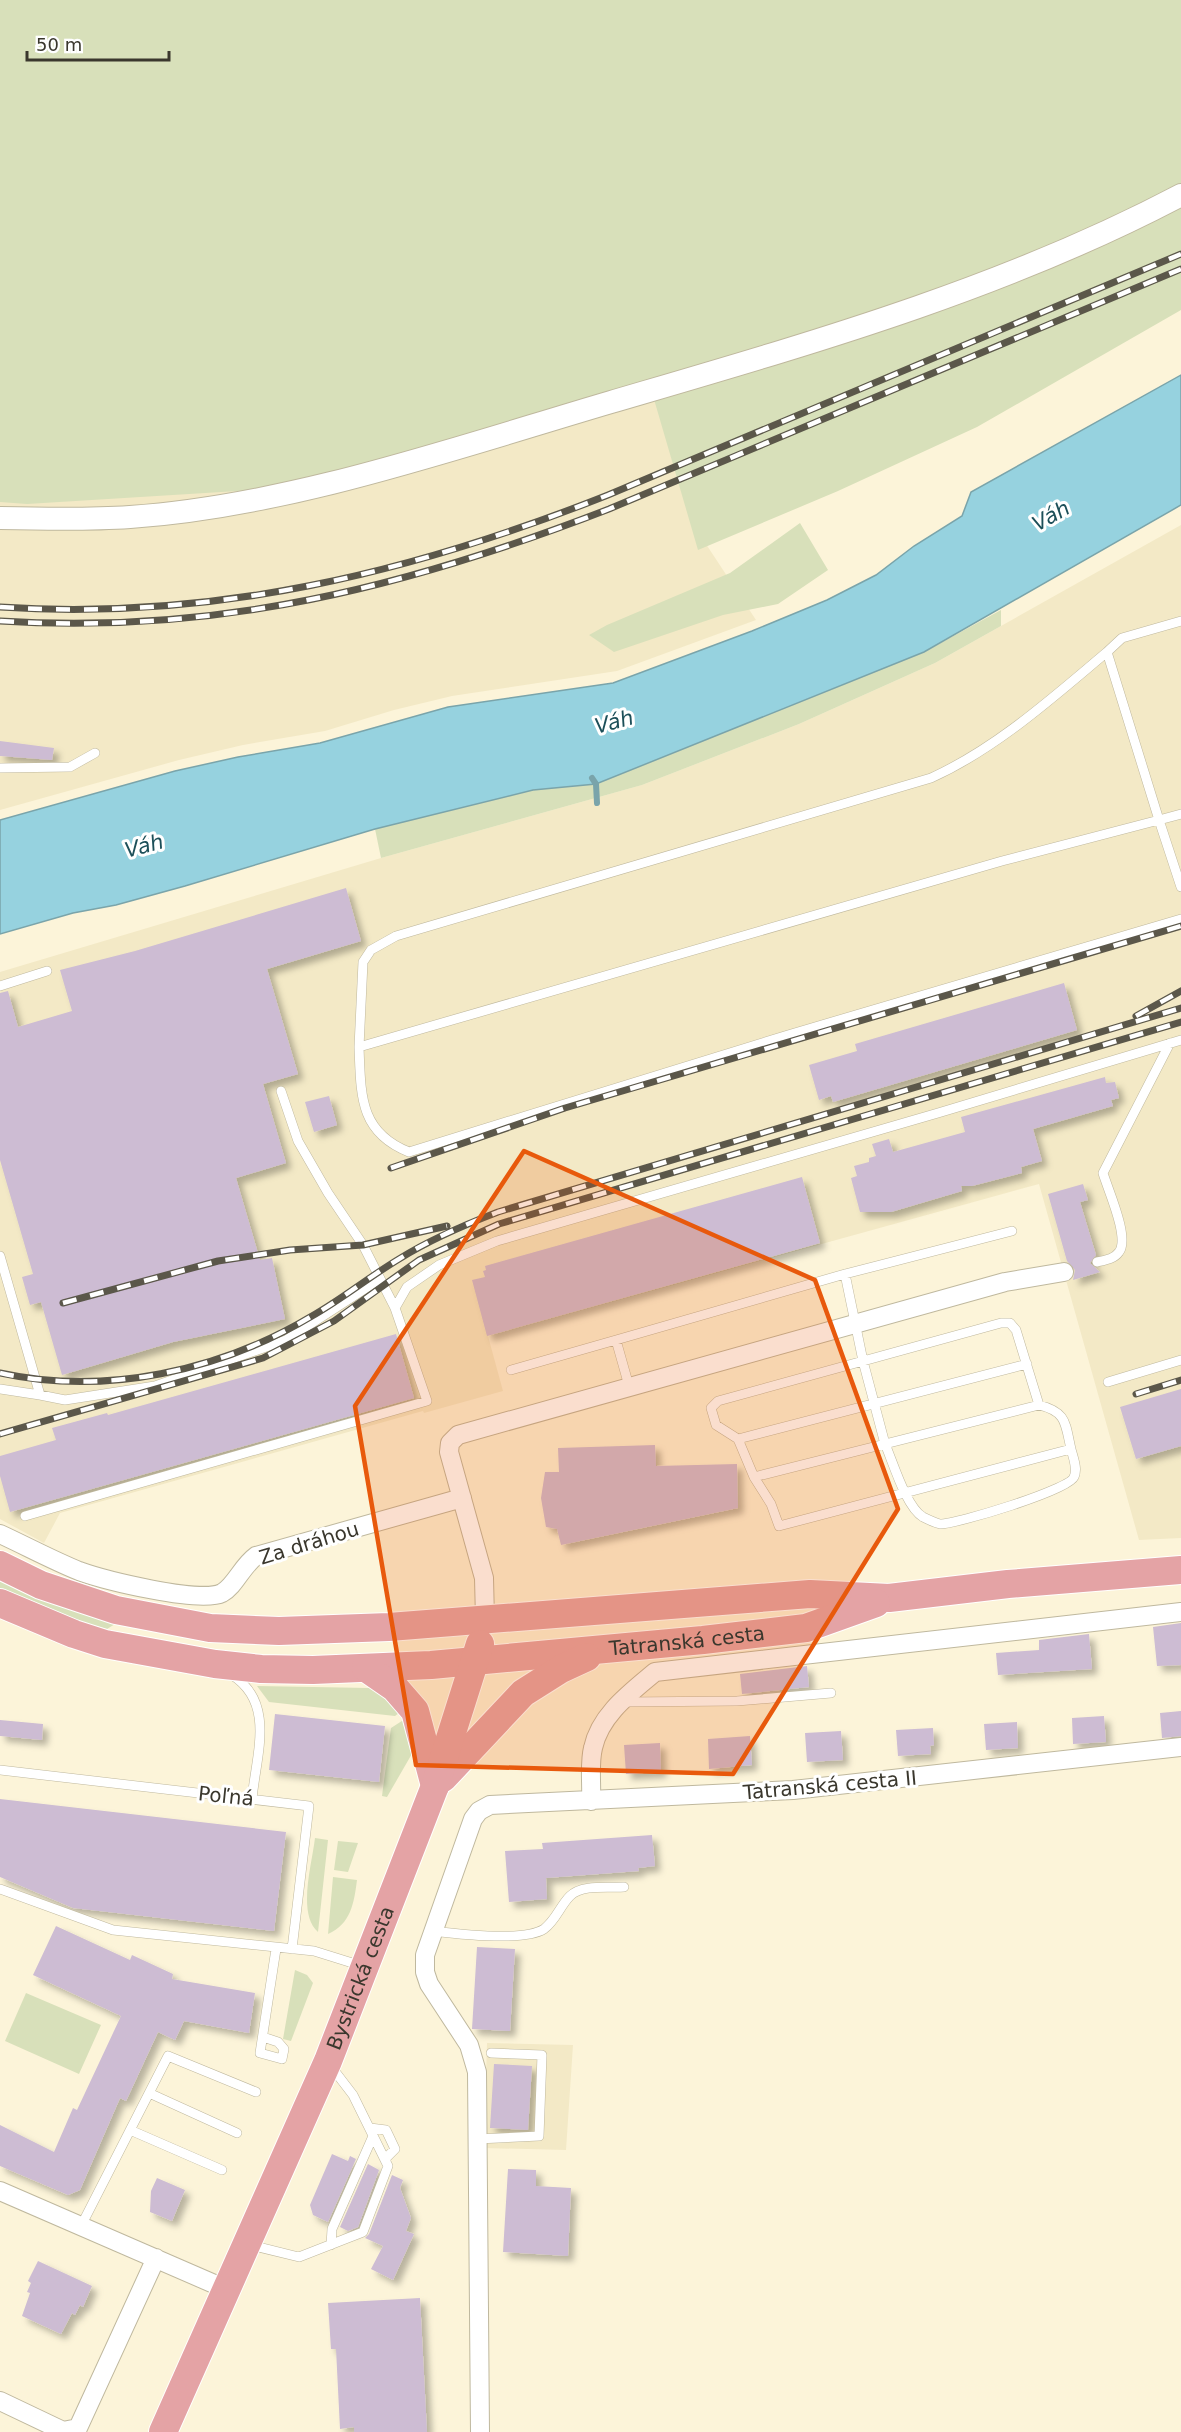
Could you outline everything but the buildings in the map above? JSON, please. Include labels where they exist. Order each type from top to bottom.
[{"type":"main road","name":"Tatranská cesta","points":[[0,1565],[41,1585],[116,1610],[210,1628],[327,1630],[810,1594],[889,1598],[1008,1584],[1181,1570]]},
{"type":"main road","name":"Tatranská cesta","points":[[0,1603],[74,1634],[105,1644],[261,1670],[366,1668],[477,1660],[603,1650],[806,1628],[889,1598]]},
{"type":"main road","name":"Bystrická cesta","points":[[163,2432],[328,2061],[435,1786],[477,1660],[485,1619]]},
{"type":"main road","points":[[435,1786],[523,1693],[561,1669],[603,1650]]},
{"type":"main road","points":[[366,1668],[395,1688],[415,1712],[435,1786]]},
{"type":"street","points":[[0,518],[131,517],[212,507],[351,478],[910,312],[1049,256],[1181,195]]},
{"type":"street","points":[[485,1619],[484,1578],[449,1452],[450,1443],[458,1435],[1005,1282],[1067,1271]]},
{"type":"street","name":"Za dráhou","points":[[0,1534],[80,1571],[153,1589],[206,1598],[223,1593],[246,1563],[256,1556],[462,1498]]},
{"type":"street","points":[[591,1801],[593,1748],[605,1720],[621,1702],[655,1672],[1181,1612]]},
{"type":"street","name":"Tatranská cesta II","points":[[433,1931],[473,1819],[479,1811],[490,1805],[793,1790],[1181,1747]]},
{"type":"street","points":[[433,1931],[425,1955],[425,1972],[429,1984],[474,2057],[477,2072],[480,2432]]},
{"type":"street","points":[[0,2191],[228,2290]]},
{"type":"street","points":[[0,2401],[63,2431],[78,2428],[156,2258]]},
{"type":"lane","points":[[1181,621],[1122,638],[1045,704],[989,745],[956,766],[931,778],[583,879],[387,940],[371,950],[363,962],[359,1047],[361,1089],[366,1114],[375,1130],[391,1144],[409,1152],[788,1035],[1181,919]]},
{"type":"lane","points":[[1107,652],[1181,886]]},
{"type":"lane","points":[[0,768],[70,767],[95,753]]},
{"type":"lane","points":[[359,1047],[1002,861],[1181,814]]},
{"type":"lane","points":[[0,986],[47,971]]},
{"type":"lane","points":[[395,1308],[407,1287],[439,1265],[496,1241],[1181,1040]]},
{"type":"lane","points":[[1097,1262],[1113,1258],[1120,1252],[1124,1239],[1103,1173],[1170,1043]]},
{"type":"lane","points":[[25,1516],[427,1401],[395,1308],[363,1245],[328,1193],[298,1141],[281,1091]]},
{"type":"lane","points":[[512,1370],[845,1275],[1012,1231]]},
{"type":"lane","points":[[0,1256],[40,1395]]},
{"type":"lane","points":[[754,1477],[885,1444],[1039,1405],[1056,1409],[1064,1418],[1075,1465],[1074,1477],[1067,1485],[1002,1508],[940,1524],[921,1516],[905,1493],[885,1444],[863,1361],[857,1323],[845,1275]]},
{"type":"lane","points":[[0,1389],[64,1401],[155,1386],[286,1340],[380,1279]]},
{"type":"lane","points":[[1039,1405],[1016,1330],[1010,1323],[1001,1323],[714,1404],[711,1408],[716,1425],[738,1439],[754,1477],[771,1504],[779,1526],[1071,1449]]},
{"type":"lane","points":[[616,1340],[629,1386]]},
{"type":"lane","points":[[1108,1382],[1181,1360]]},
{"type":"lane","points":[[738,1439],[1027,1364]]},
{"type":"lane","points":[[215,1664],[244,1683],[258,1706],[261,1719],[252,1799]]},
{"type":"lane","points":[[621,1702],[737,1701],[831,1694]]},
{"type":"lane","name":"Poľná","points":[[0,1770],[309,1806],[292,1949]]},
{"type":"lane","points":[[433,1931],[463,1935],[532,1934],[544,1929],[556,1917],[570,1895],[585,1889],[624,1887]]},
{"type":"lane","points":[[0,1889],[113,1930],[333,1955],[365,1967]]},
{"type":"lane","points":[[263,2037],[276,1949]]},
{"type":"lane","points":[[477,2139],[540,2136],[542,2055],[490,2053]]},
{"type":"lane","points":[[81,2226],[168,2056],[256,2092]]},
{"type":"lane","points":[[248,2244],[299,2257],[363,2232],[388,2166],[353,2096],[328,2061]]},
{"type":"lane","points":[[149,2093],[237,2133]]},
{"type":"lane","points":[[130,2130],[222,2170]]},
{"type":"lane","points":[[331,2245],[332,2229],[371,2132]]},
{"type":"highlighted area","points":[[524,1151],[815,1280],[898,1509],[733,1774],[416,1765],[355,1406]]},
{"type":"shaded area","points":[[655,377],[702,538],[756,620],[617,671],[452,696],[394,710],[325,731],[243,745],[179,760],[0,810],[0,490]]},
{"type":"shaded area","points":[[1181,525],[1181,1538],[1139,1540],[1039,1184],[488,1336],[503,1391],[424,1413],[423,1411],[60,1513],[44,1543],[0,1519],[0,972],[381,858],[642,785],[799,724],[935,663]]},
{"type":"shaded area","points":[[487,2043],[573,2045],[566,2150],[484,2148]]},
{"type":"green space","points":[[0,0],[1181,0],[1181,310],[977,427],[838,491],[698,550],[651,389],[528,425],[254,490],[27,504],[0,502]]},
{"type":"green space","points":[[800,523],[828,570],[778,604],[723,615],[614,652],[589,635],[607,625],[730,573]]},
{"type":"green space","points":[[1001,610],[1001,626],[935,663],[799,724],[642,785],[381,858],[375,829],[533,790],[596,784],[924,652]]},
{"type":"green space","points":[[0,1577],[115,1624],[107,1629],[66,1618],[0,1591]]},
{"type":"green space","points":[[257,1686],[369,1688],[381,1690],[403,1710],[395,1716],[269,1702]]},
{"type":"green space","points":[[408,1717],[413,1752],[387,1797],[382,1796],[391,1728]]},
{"type":"green space","points":[[315,1838],[328,1840],[318,1932],[308,1913],[307,1901]]},
{"type":"green space","points":[[338,1841],[358,1843],[348,1872],[334,1870]]},
{"type":"green space","points":[[333,1877],[357,1880],[350,1912],[342,1925],[328,1934]]},
{"type":"green space","points":[[295,1970],[307,1975],[313,1983],[291,2041],[283,2039]]},
{"type":"green space","points":[[26,1993],[101,2025],[79,2074],[5,2041]]},
{"type":"water","name":"Váh","points":[[1181,375],[1181,505],[924,652],[596,784],[533,790],[375,829],[185,886],[116,905],[73,913],[0,934],[0,820],[175,771],[238,757],[320,743],[448,707],[613,683],[752,631],[827,600],[876,575],[914,546],[962,516],[971,492]]},
{"type":"waterway","points":[[592,778],[596,784],[597,803]]},
{"type":"railway","points":[[0,607],[79,609],[158,606],[234,598],[310,586],[460,547],[534,523],[608,495],[1181,254]]},
{"type":"railway","points":[[0,621],[80,623],[158,620],[235,612],[310,600],[460,561],[609,509],[1181,269]]},
{"type":"railway","points":[[391,1168],[565,1108],[1181,926]]},
{"type":"railway","points":[[1136,1016],[1181,991]]},
{"type":"railway","points":[[0,1373],[80,1382],[121,1380],[161,1374],[201,1364],[276,1335],[323,1309],[411,1252],[448,1233],[498,1212],[1181,1008]]},
{"type":"railway","points":[[0,1434],[263,1358],[334,1321],[419,1260],[499,1224],[1181,1022]]},
{"type":"railway","points":[[63,1303],[218,1261],[290,1250],[363,1245],[447,1226]]},
{"type":"railway","points":[[1136,1394],[1181,1380]]}]
